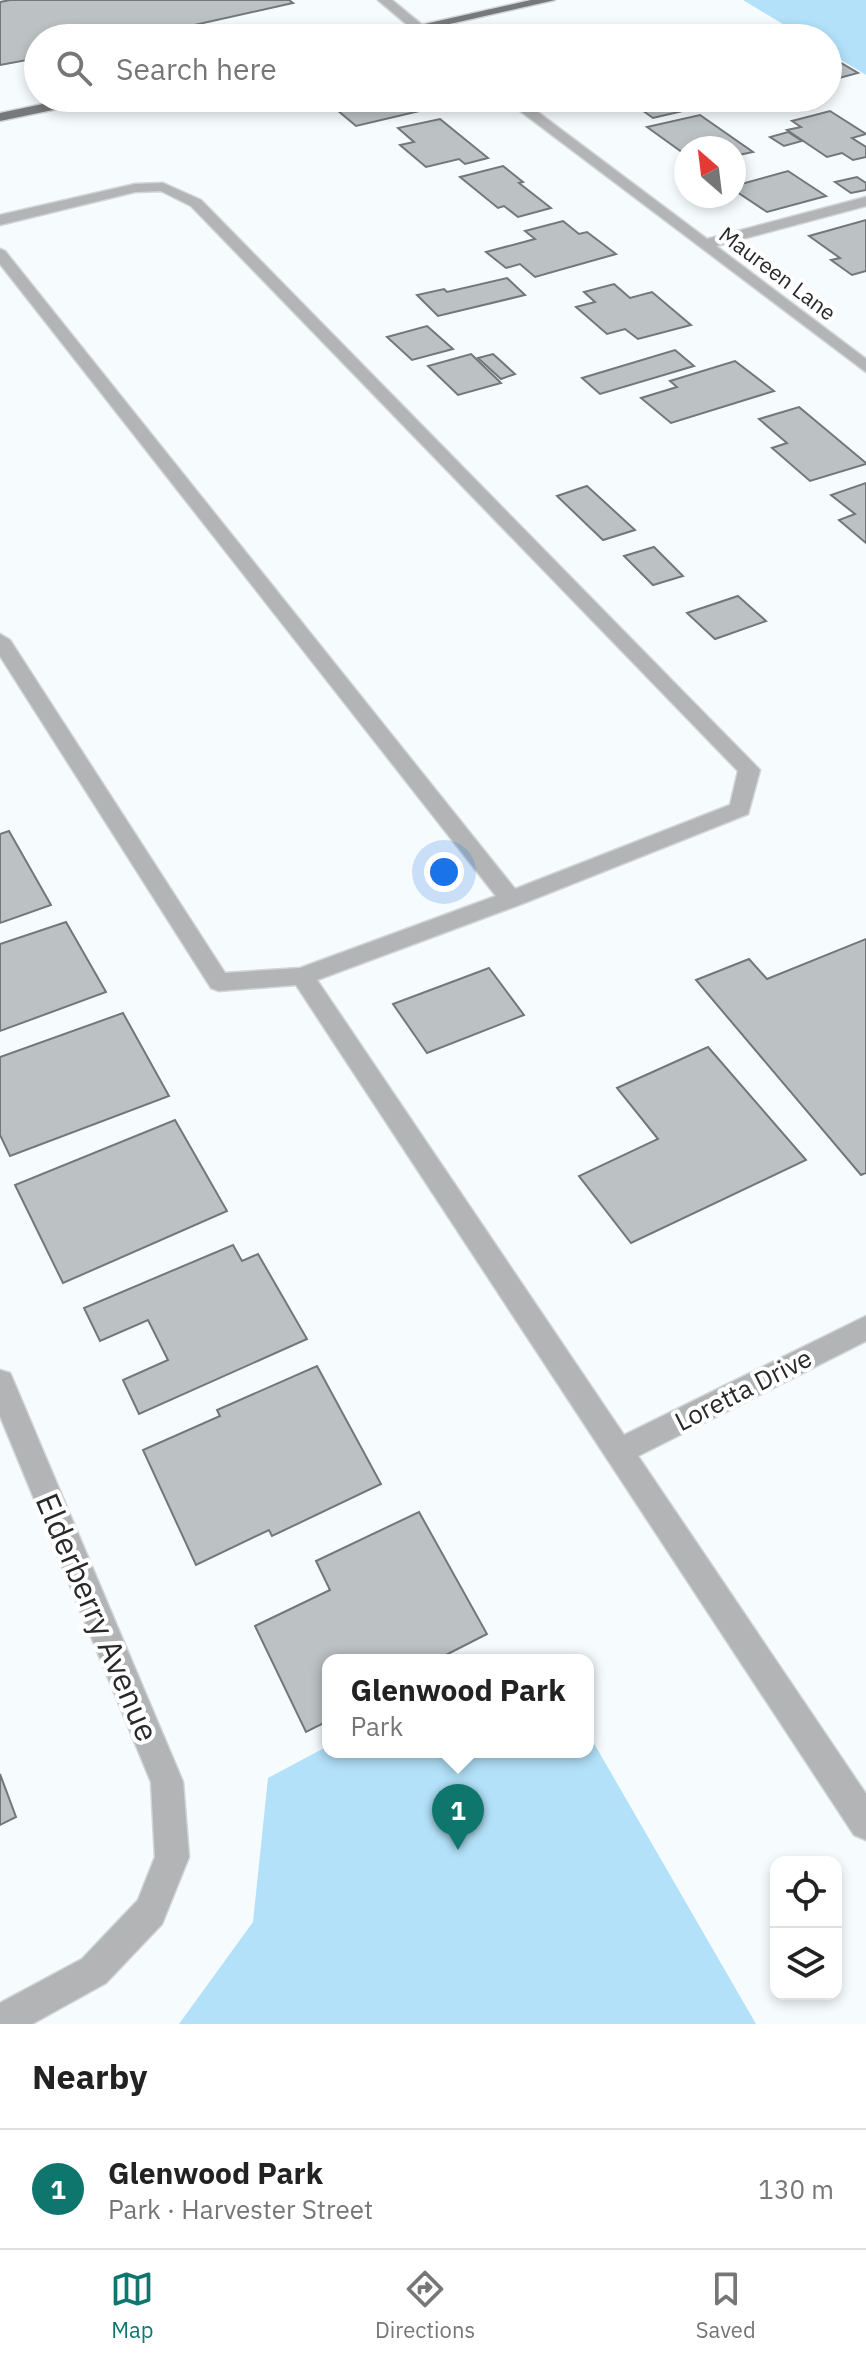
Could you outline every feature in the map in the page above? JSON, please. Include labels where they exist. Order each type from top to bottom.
[{"type":"main road","points":[[436,24],[549,0]]},
{"type":"main road","points":[[0,117],[24,112]]},
{"type":"street","points":[[384,0],[412,24]]},
{"type":"street","name":"Maureen Lane","points":[[528,112],[866,367]]},
{"type":"street","points":[[0,220],[135,188],[163,187],[196,203],[749,770],[740,809],[511,899],[302,976],[219,982],[0,640]]},
{"type":"street","points":[[704,245],[866,201]]},
{"type":"street","points":[[0,254],[511,899]]},
{"type":"street","points":[[302,976],[866,1823]]},
{"type":"street","name":"Loretta Drive","points":[[620,1451],[866,1328]]},
{"type":"street","name":"Elderberry Avenue","points":[[0,1382],[167,1782],[172,1857],[150,1912],[94,1971],[0,2022]]},
{"type":"shaded area","points":[[743,0],[866,0],[866,75],[842,60],[842,24],[783,24]]},
{"type":"shaded area","points":[[594,1743],[756,2024],[179,2024],[253,1922],[268,1778],[322,1749],[322,1758],[594,1758]]},
{"type":"building","points":[[289,0],[293,3],[199,24],[24,24],[24,61],[0,65],[0,2]]},
{"type":"building","points":[[842,64],[858,73],[842,77]]},
{"type":"building","points":[[339,112],[415,112],[356,126]]},
{"type":"building","points":[[645,112],[678,112],[653,118]]},
{"type":"building","points":[[832,112],[866,134],[852,138],[866,147],[866,157],[853,160],[842,153],[827,157],[787,130],[801,127],[792,121]]},
{"type":"building","points":[[700,115],[730,136],[674,136],[674,146],[647,127]]},
{"type":"building","points":[[440,119],[488,158],[465,164],[459,159],[426,167],[400,145],[414,142],[398,128]]},
{"type":"building","points":[[788,132],[802,141],[784,146],[770,137]]},
{"type":"building","points":[[503,166],[551,208],[518,217],[504,206],[498,208],[460,177]]},
{"type":"building","points":[[788,171],[826,196],[767,212],[746,198],[746,183]]},
{"type":"building","points":[[857,177],[866,183],[866,190],[851,193],[835,182]]},
{"type":"building","points":[[866,220],[866,271],[852,275],[831,260],[840,258],[809,236]]},
{"type":"building","points":[[563,221],[579,234],[587,232],[616,254],[535,277],[520,264],[506,268],[486,252],[535,239],[525,231]]},
{"type":"building","points":[[507,278],[525,295],[438,316],[417,295],[444,289],[447,292]]},
{"type":"building","points":[[614,284],[630,298],[652,292],[691,325],[638,339],[625,329],[607,334],[576,307],[595,302],[584,292]]},
{"type":"building","points":[[427,326],[453,349],[412,360],[387,337]]},
{"type":"building","points":[[675,350],[694,366],[600,394],[582,378]]},
{"type":"building","points":[[471,354],[501,383],[458,395],[428,366]]},
{"type":"building","points":[[493,354],[515,374],[501,379],[478,358]]},
{"type":"building","points":[[735,361],[774,391],[671,423],[641,398],[677,387],[670,381]]},
{"type":"building","points":[[799,407],[866,464],[810,481],[772,448],[787,443],[759,419]]},
{"type":"building","points":[[866,483],[866,543],[839,520],[855,514],[831,495]]},
{"type":"building","points":[[587,486],[635,530],[603,540],[557,496]]},
{"type":"building","points":[[654,547],[683,576],[653,585],[624,556]]},
{"type":"building","points":[[738,596],[766,621],[715,639],[687,613]]},
{"type":"building","points":[[9,831],[51,905],[0,923],[0,834]]},
{"type":"building","points":[[66,922],[106,992],[0,1031],[0,944]]},
{"type":"building","points":[[866,939],[866,1173],[861,1175],[696,980],[749,959],[767,979]]},
{"type":"building","points":[[489,968],[524,1015],[427,1053],[393,1004]]},
{"type":"building","points":[[123,1013],[169,1096],[10,1156],[0,1135],[0,1057]]},
{"type":"building","points":[[708,1047],[806,1160],[631,1243],[579,1176],[658,1139],[617,1088]]},
{"type":"building","points":[[175,1120],[227,1211],[63,1283],[15,1185]]},
{"type":"building","points":[[233,1245],[242,1261],[258,1254],[307,1339],[139,1414],[123,1380],[168,1360],[148,1320],[100,1341],[84,1308]]},
{"type":"building","points":[[317,1366],[381,1484],[272,1536],[269,1530],[196,1565],[143,1450],[220,1416],[217,1410]]},
{"type":"building","points":[[419,1512],[487,1634],[448,1654],[322,1654],[322,1724],[306,1732],[255,1626],[330,1590],[316,1561]]},
{"type":"building","points":[[0,1774],[16,1817],[0,1825]]},
{"type":"place","name":"Glenwood Park","points":[[458,1850]]}]
